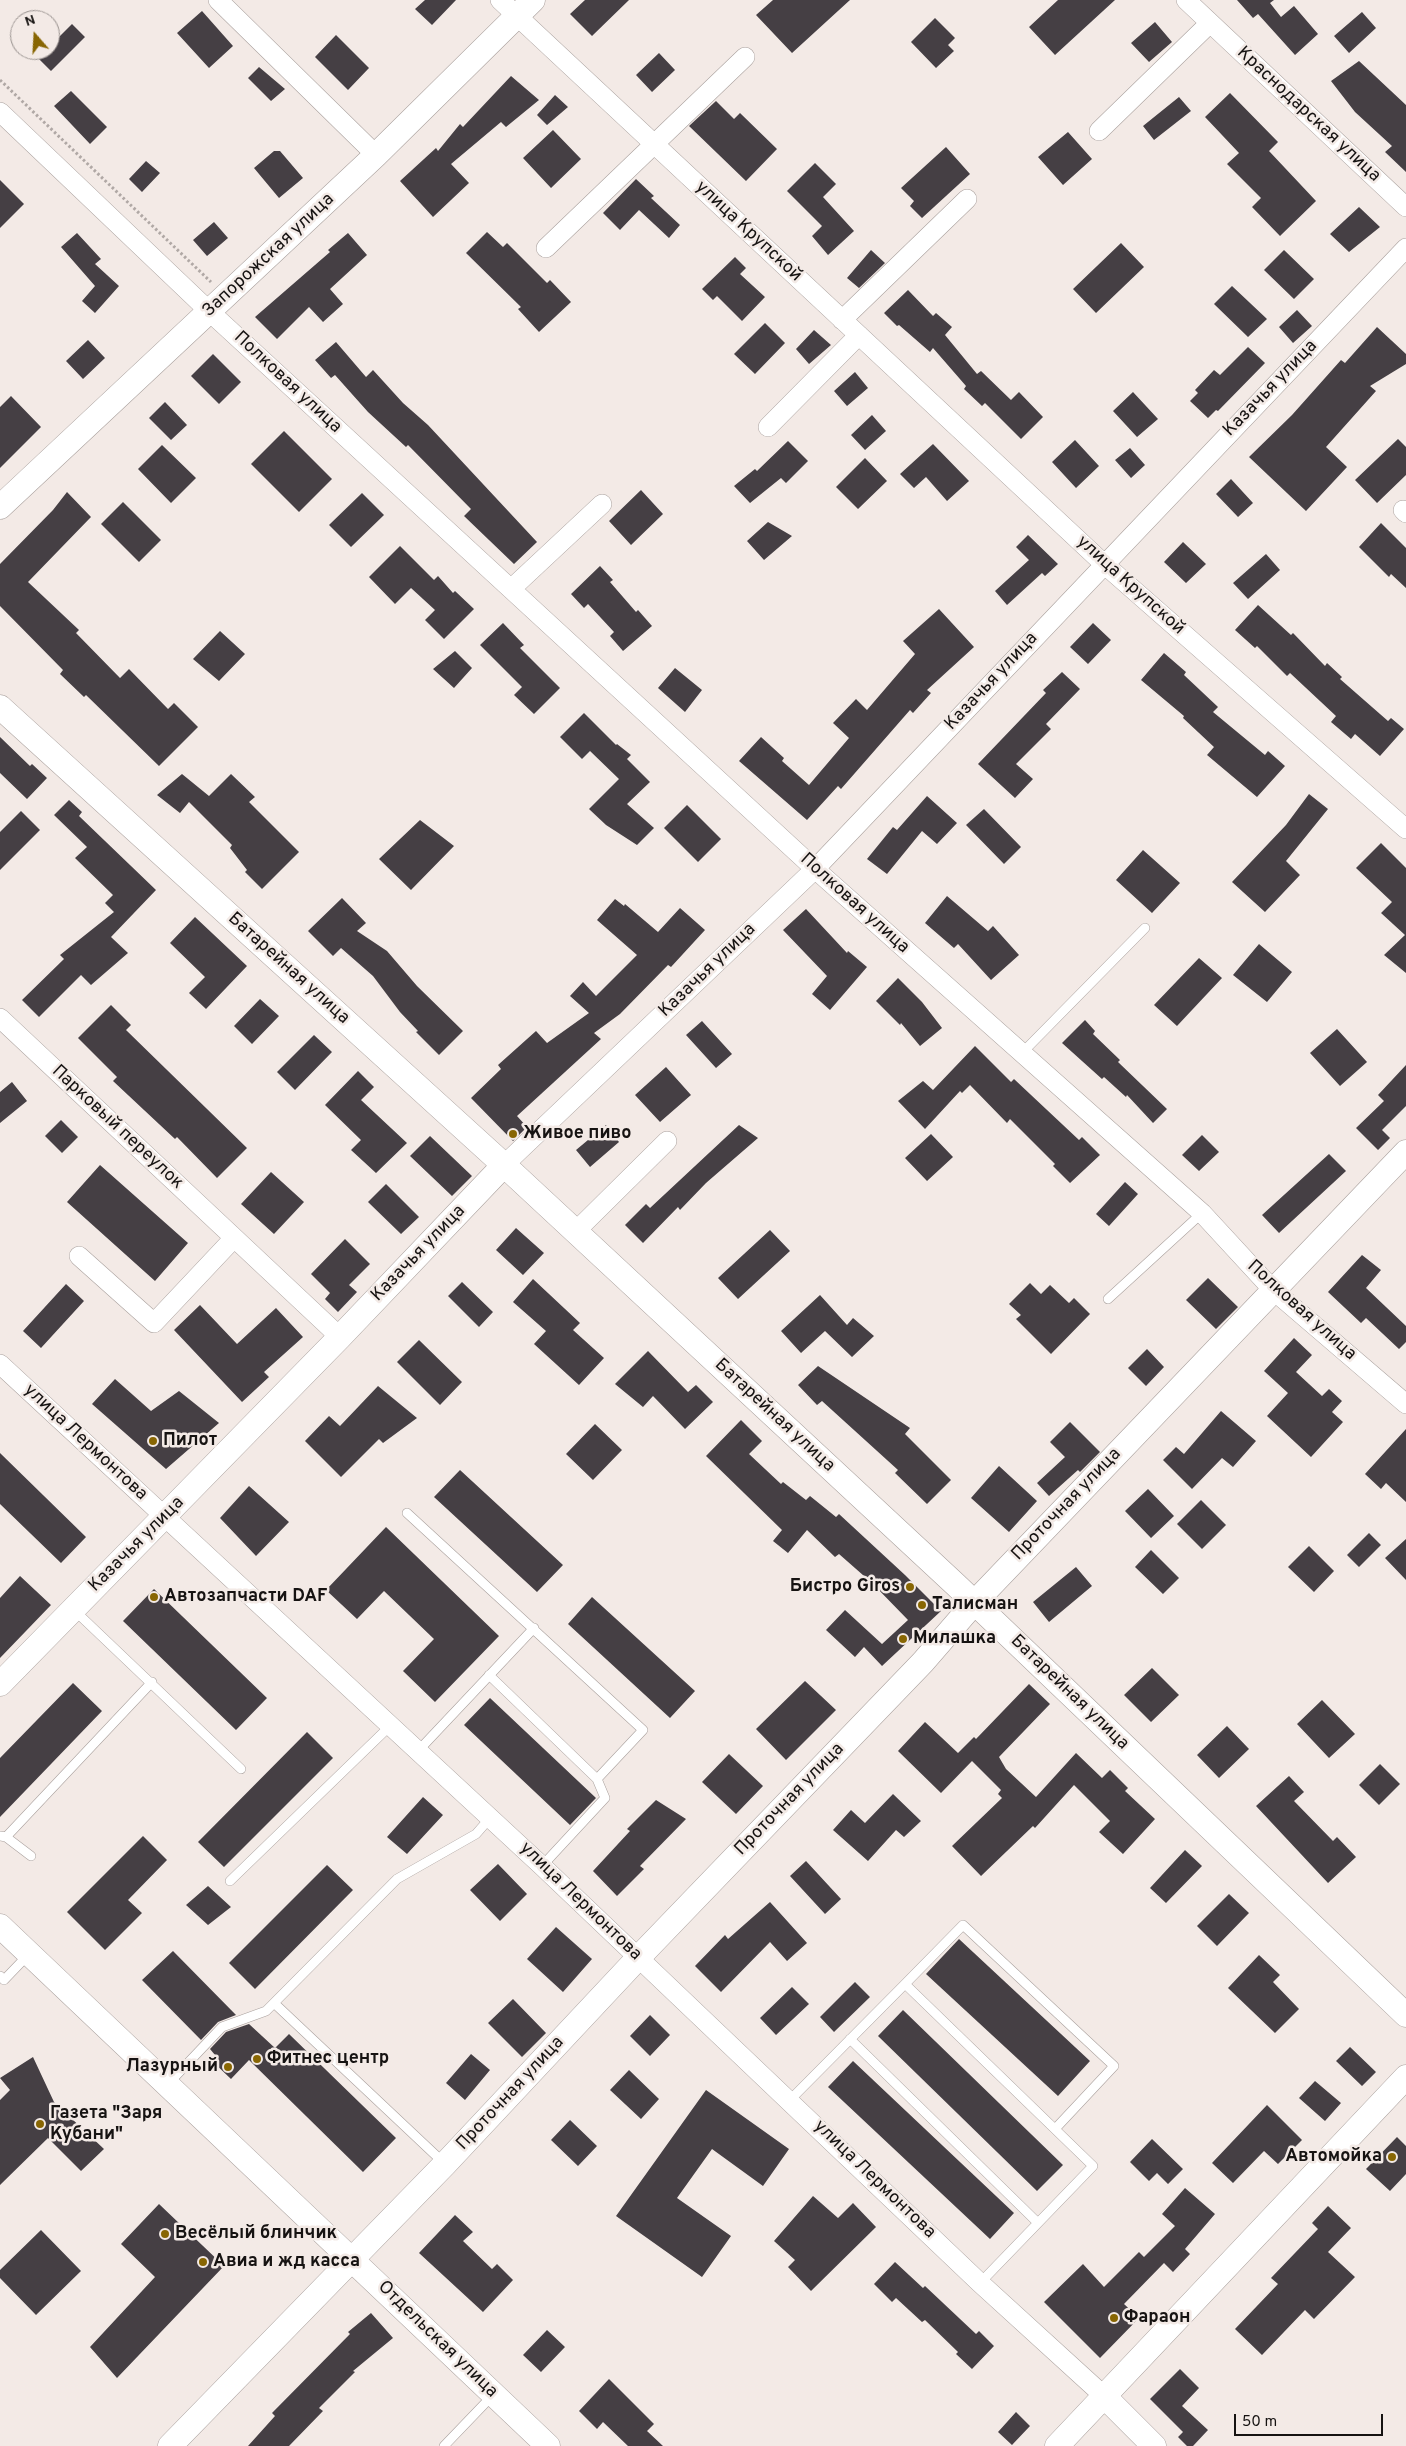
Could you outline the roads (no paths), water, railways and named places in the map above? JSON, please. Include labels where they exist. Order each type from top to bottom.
[{"type":"street","points":[[218,0],[376,155]]},
{"type":"street","name":"Краснодарская улица","points":[[1186,0],[1406,207]]},
{"type":"street","name":"Запорожская улица","points":[[0,507],[376,155],[516,5]]},
{"type":"street","name":"улица Крупской","points":[[516,5],[654,144],[1104,564],[1406,829]]},
{"type":"street","points":[[1099,131],[1210,23]]},
{"type":"street","points":[[546,248],[745,57]]},
{"type":"street","name":"Полковая улица","points":[[0,112],[218,304],[511,589],[815,869],[1202,1213],[1273,1290],[1406,1404]]},
{"type":"street","points":[[842,320],[967,199]]},
{"type":"street","name":"Казачья улица","points":[[0,1684],[340,1337],[504,1165],[815,869],[1406,248]]},
{"type":"street","points":[[768,427],[859,335]]},
{"type":"street","points":[[511,589],[602,504]]},
{"type":"street","name":"Батарейная улица","points":[[0,707],[504,1165],[975,1602],[1406,2015]]},
{"type":"street","name":"Парковый переулок","points":[[0,1018],[340,1337]]},
{"type":"street","points":[[575,1232],[667,1141]]},
{"type":"street","name":"Проточная улица","points":[[170,2446],[445,2164],[638,1958],[923,1662],[975,1602],[1406,1152]]},
{"type":"street","points":[[79,1256],[154,1323],[234,1238]]},
{"type":"street","name":"улица Лермонтова","points":[[0,1364],[542,1866],[790,2100],[980,2283],[1104,2396],[1154,2446]]},
{"type":"street","name":"Отдельская улица","points":[[0,1926],[166,2086],[353,2260],[548,2446]]},
{"type":"street","points":[[1057,2446],[1406,2077]]},
{"type":"lane","points":[[1022,1053],[1145,928]]},
{"type":"lane","points":[[1108,1299],[1202,1213]]},
{"type":"lane","points":[[408,1513],[643,1730],[596,1779]]},
{"type":"lane","points":[[73,1608],[242,1769]]},
{"type":"lane","points":[[418,1751],[534,1628]]},
{"type":"lane","points":[[490,1675],[596,1779],[605,1798],[542,1866]]},
{"type":"lane","points":[[31,1856],[3,1837],[152,1682]]},
{"type":"lane","points":[[230,1881],[390,1725]]},
{"type":"lane","points":[[166,2086],[222,2027],[266,2011],[397,1879],[476,1834],[490,1818]]},
{"type":"lane","points":[[790,2100],[963,1925],[1114,2066],[1055,2129]]},
{"type":"lane","points":[[0,1976],[4,1980],[30,1953]]},
{"type":"lane","points":[[905,1984],[1093,2166],[980,2283]]},
{"type":"lane","points":[[274,2003],[445,2164]]},
{"type":"lane","points":[[850,2039],[1038,2223]]},
{"type":"lane","points":[[444,2446],[494,2394]]},
{"type":"place","name":"Живое пиво","points":[[513,1134]]},
{"type":"place","name":"Пилот","points":[[153,1441]]},
{"type":"place","name":"Бистро Giros","points":[[910,1587]]},
{"type":"place","name":"Автозапчасти DAF","points":[[154,1597]]},
{"type":"place","name":"Талисман","points":[[922,1605]]},
{"type":"place","name":"Милашка","points":[[903,1639]]},
{"type":"place","name":"Фитнес центр","points":[[257,2059]]},
{"type":"place","name":"Лазурный","points":[[228,2067]]},
{"type":"place","name":"Газета \"Заря Кубани\"","points":[[40,2124]]},
{"type":"place","name":"Автомойка","points":[[1392,2157]]},
{"type":"place","name":"Весёлый блинчик","points":[[165,2234]]},
{"type":"place","name":"Авиа и жд касса","points":[[203,2262]]},
{"type":"place","name":"Фараон","points":[[1114,2318]]}]
